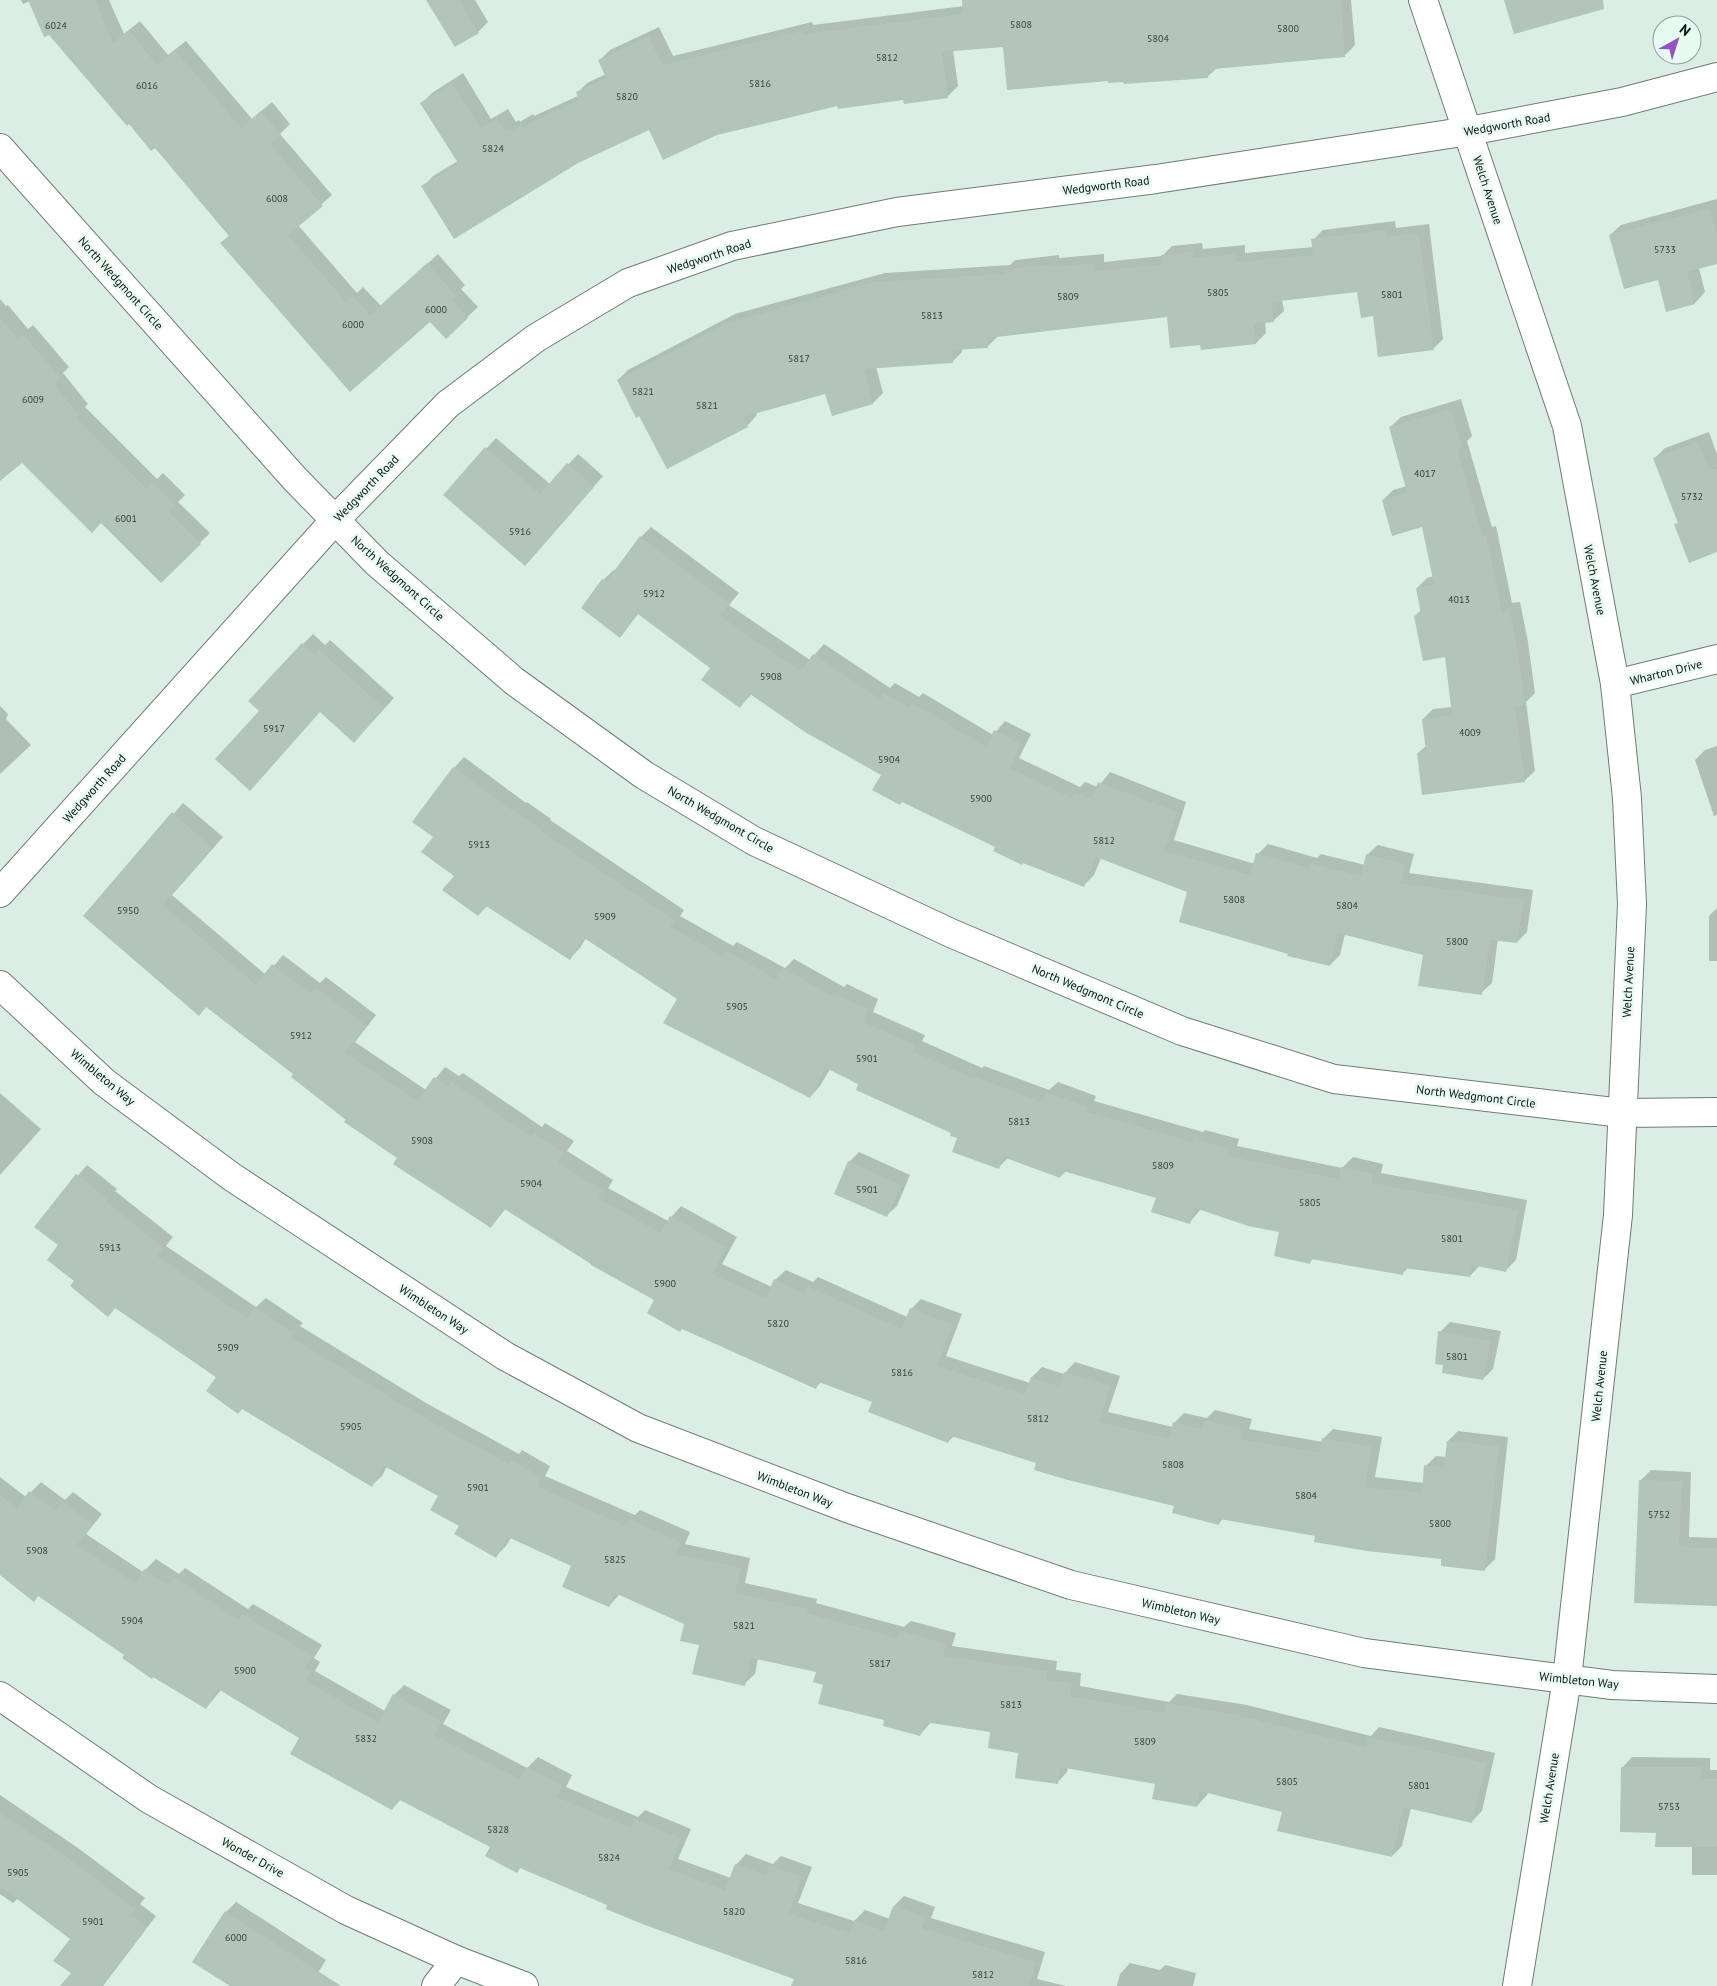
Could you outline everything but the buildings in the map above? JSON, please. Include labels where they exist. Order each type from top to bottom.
[{"type":"street","name":"Welch Avenue","points":[[1423,0],[1469,131],[1567,426],[1615,684],[1627,798],[1632,904],[1618,1215],[1567,1679],[1517,1986]]},
{"type":"street","name":"Wedgworth Road","points":[[0,893],[335,520],[448,404],[536,338],[628,284],[732,246],[897,212],[1156,179],[1469,131],[1622,102],[1717,77]]},
{"type":"street","name":"North Wedgmont Circle","points":[[0,148],[295,479],[377,563],[514,681],[644,775],[754,840],[953,934],[1182,1031],[1334,1079],[1622,1113],[1717,1112]]},
{"type":"street","name":"Wharton Drive","points":[[1615,684],[1717,659]]},
{"type":"street","name":"Wimbleton Way","points":[[0,985],[104,1082],[232,1177],[505,1356],[638,1428],[846,1508],[1071,1585],[1364,1653],[1612,1684],[1717,1689]]},
{"type":"street","name":"Wonder Drive","points":[[0,1696],[149,1799],[346,1910],[456,1960],[524,1986]]},
{"type":"street","points":[[436,1986],[456,1960]]}]
